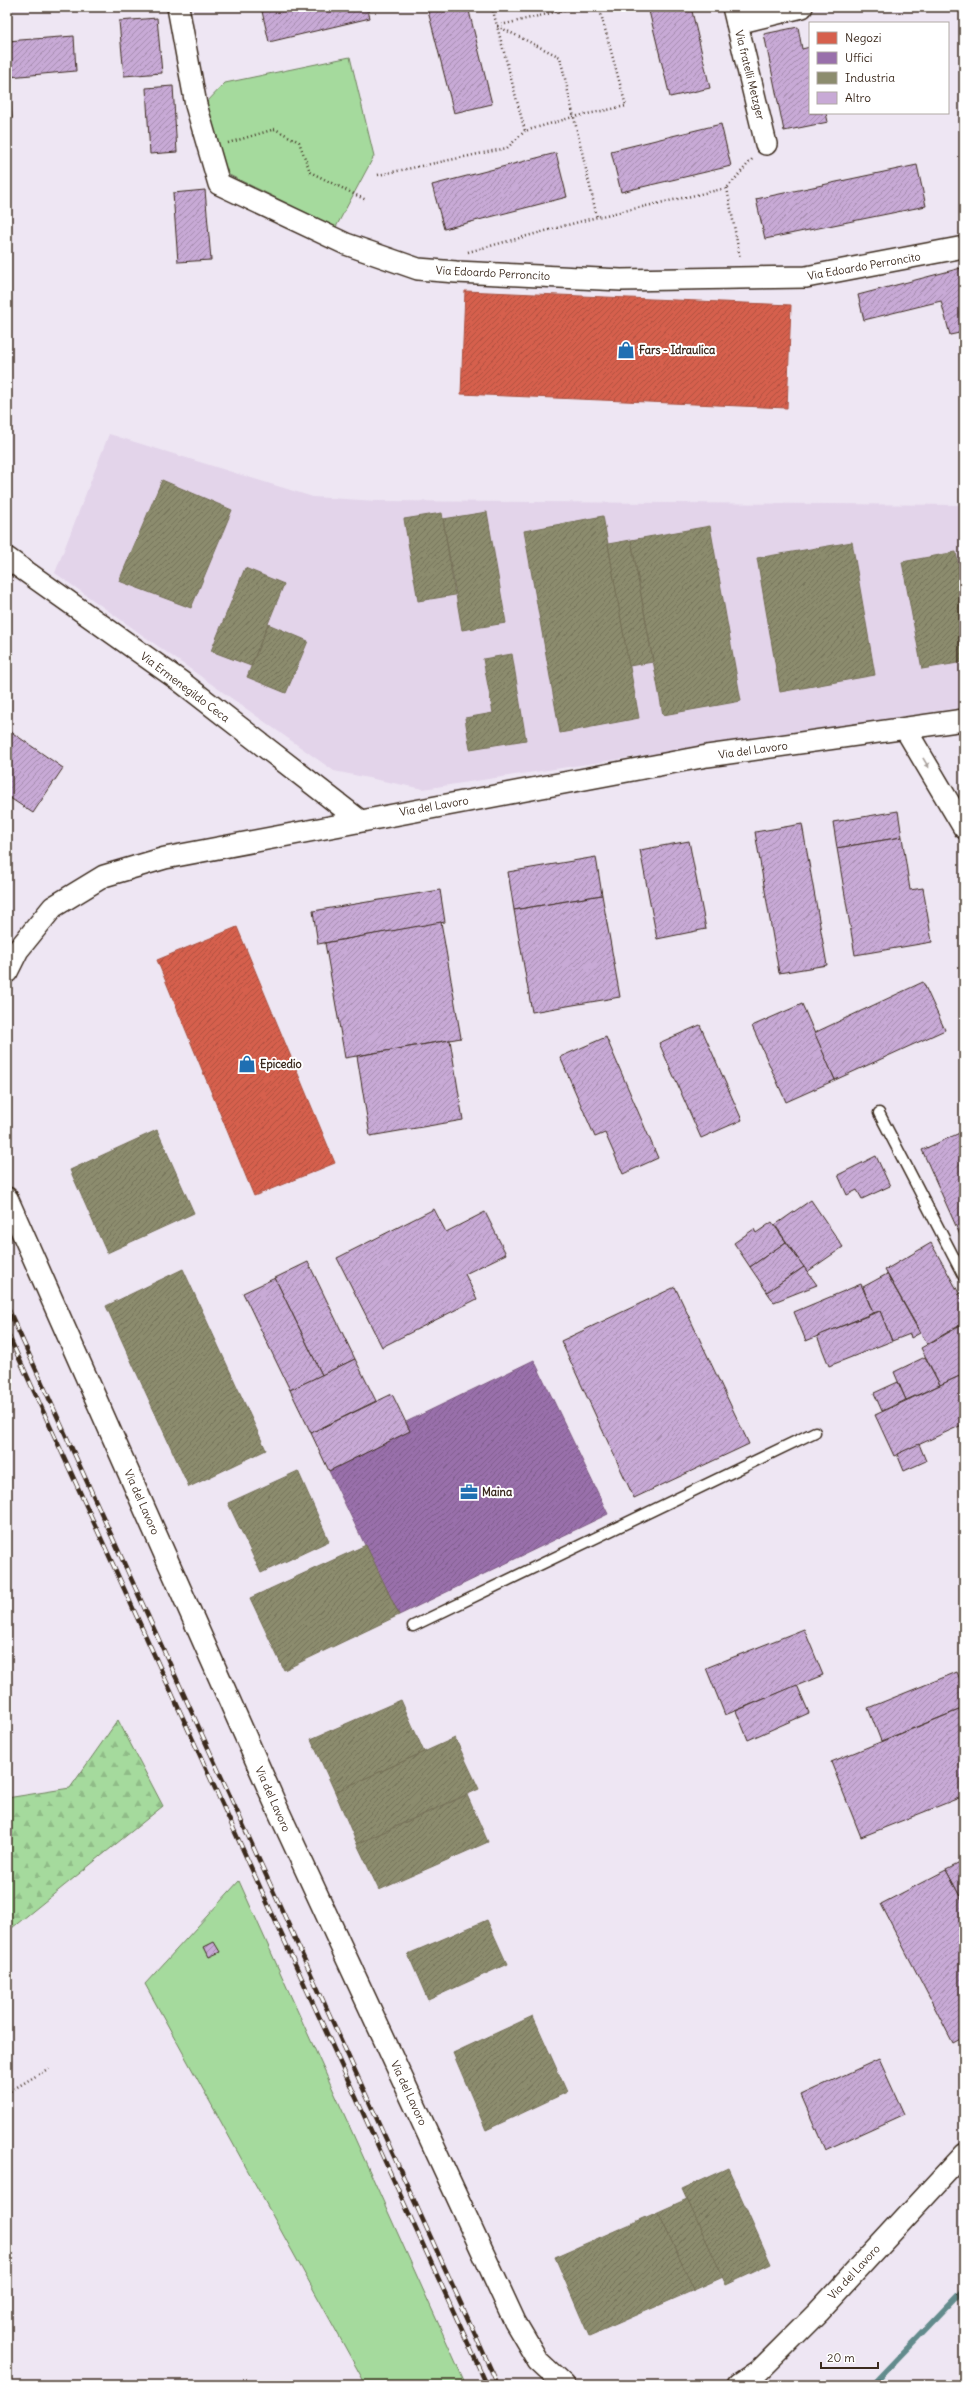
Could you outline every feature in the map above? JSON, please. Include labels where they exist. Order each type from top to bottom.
[{"type":"street","name":"Via Edoardo Perroncito","points":[[178,7],[196,105],[219,184],[346,244],[418,269],[621,280],[806,277],[964,247]]},
{"type":"street","points":[[735,15],[802,7]]},
{"type":"street","name":"Via fratelli Metzger","points":[[735,15],[766,144]]},
{"type":"street","name":"Via Ermenegildo Ceca","points":[[7,558],[180,681],[359,820]]},
{"type":"street","name":"Via del Lavoro","points":[[7,972],[18,950],[53,907],[104,876],[165,858],[359,820],[707,756],[906,730],[964,720]]},
{"type":"street","points":[[906,730],[964,828]]},
{"type":"street","name":"Via del Lavoro","points":[[7,1198],[278,1810],[515,2322],[538,2361],[564,2385]]},
{"type":"street","name":"Via del Lavoro","points":[[739,2385],[758,2372],[818,2312],[964,2154]]},
{"type":"lane","points":[[879,1113],[964,1277]]},
{"type":"lane","points":[[413,1626],[815,1432]]},
{"type":"path","points":[[492,7],[525,131]]},
{"type":"path","points":[[497,26],[576,7]]},
{"type":"path","points":[[378,175],[507,148],[525,131],[573,117],[626,106],[599,7]]},
{"type":"path","points":[[497,26],[560,56],[597,217]]},
{"type":"path","points":[[208,149],[275,129],[299,142],[310,172],[366,200]]},
{"type":"path","points":[[456,272],[468,251],[597,217],[727,188],[766,144]]},
{"type":"path","points":[[727,188],[744,278]]},
{"type":"path","points":[[7,2093],[51,2067]]},
{"type":"shaded area","points":[[109,434],[313,497],[377,501],[964,505],[964,707],[423,789],[334,771],[55,573]]},
{"type":"green space","points":[[350,57],[374,156],[336,227],[221,171],[205,104],[225,83]]},
{"type":"green space","points":[[118,1720],[163,1806],[7,1932],[7,1798],[70,1788]]},
{"type":"green space","points":[[239,1881],[466,2385],[366,2385],[145,1984]]},
{"type":"building: Negozi","name":"Fars - Idraulica","points":[[465,291],[791,305],[787,408],[461,394]]},
{"type":"building: Negozi","name":"Epicedio","points":[[237,927],[335,1163],[254,1196],[157,960]]},
{"type":"building: Uffici","name":"Maina","points":[[534,1360],[608,1514],[399,1615],[329,1471],[410,1431],[406,1422]]},
{"type":"building: Industria","points":[[162,480],[232,510],[191,608],[119,581]]},
{"type":"building: Industria","points":[[487,512],[506,623],[462,630],[443,519]]},
{"type":"building: Industria","points":[[442,513],[455,595],[418,601],[404,519]]},
{"type":"building: Industria","points":[[603,516],[639,718],[560,733],[524,531]]},
{"type":"building: Industria","points":[[710,526],[741,701],[663,715],[631,540]]},
{"type":"building: Industria","points":[[631,540],[653,662],[629,666],[608,544]]},
{"type":"building: Industria","points":[[852,542],[875,675],[780,692],[757,558]]},
{"type":"building: Industria","points":[[956,552],[964,596],[964,662],[922,669],[902,562]]},
{"type":"building: Industria","points":[[245,568],[284,584],[251,666],[211,651]]},
{"type":"building: Industria","points":[[268,624],[308,641],[286,693],[247,677]]},
{"type":"building: Industria","points":[[512,654],[526,740],[470,749],[465,718],[493,713],[483,659]]},
{"type":"building: Industria","points":[[157,1130],[194,1213],[107,1253],[70,1170]]},
{"type":"building: Industria","points":[[183,1269],[266,1450],[189,1487],[106,1306]]},
{"type":"building: Industria","points":[[298,1471],[329,1541],[261,1573],[228,1503]]},
{"type":"building: Industria","points":[[366,1545],[399,1615],[284,1670],[250,1598]]},
{"type":"building: Industria","points":[[401,1700],[424,1752],[335,1792],[311,1739]]},
{"type":"building: Industria","points":[[455,1738],[479,1789],[357,1844],[335,1792]]},
{"type":"building: Industria","points":[[467,1795],[488,1842],[379,1890],[357,1844]]},
{"type":"building: Industria","points":[[487,1920],[507,1964],[428,2000],[408,1954]]},
{"type":"building: Industria","points":[[533,2016],[567,2092],[486,2130],[453,2053]]},
{"type":"building: Industria","points":[[728,2168],[771,2264],[726,2285],[682,2189]]},
{"type":"building: Industria","points":[[687,2199],[723,2277],[694,2290],[658,2212]]},
{"type":"building: Industria","points":[[658,2212],[694,2290],[589,2336],[555,2257]]},
{"type":"building: Altro","points":[[261,7],[367,7],[370,18],[269,42]]},
{"type":"building: Altro","points":[[427,7],[468,7],[492,104],[454,113]]},
{"type":"building: Altro","points":[[648,7],[691,7],[710,88],[670,97]]},
{"type":"building: Altro","points":[[157,18],[162,73],[124,76],[119,21]]},
{"type":"building: Altro","points":[[798,27],[802,49],[809,47],[809,114],[826,114],[828,122],[784,131],[764,34]]},
{"type":"building: Altro","points":[[74,36],[76,71],[9,77],[12,118],[7,118],[7,41]]},
{"type":"building: Altro","points":[[173,86],[177,152],[150,154],[146,88]]},
{"type":"building: Altro","points":[[721,124],[731,166],[621,192],[611,151]]},
{"type":"building: Altro","points":[[556,153],[567,197],[444,229],[432,185]]},
{"type":"building: Altro","points":[[917,165],[926,206],[765,239],[756,199]]},
{"type":"building: Altro","points":[[205,190],[211,260],[178,262],[173,193]]},
{"type":"building: Altro","points":[[961,268],[964,279],[964,332],[950,335],[941,301],[864,320],[858,295]]},
{"type":"building: Altro","points":[[7,729],[63,768],[33,813],[7,796]]},
{"type":"building: Altro","points":[[898,811],[902,837],[837,848],[833,822]]},
{"type":"building: Altro","points":[[802,824],[827,965],[779,973],[755,832]]},
{"type":"building: Altro","points":[[902,837],[910,890],[923,888],[932,942],[855,955],[837,848]]},
{"type":"building: Altro","points":[[689,841],[706,929],[657,939],[640,850]]},
{"type":"building: Altro","points":[[596,857],[602,895],[514,910],[508,872]]},
{"type":"building: Altro","points":[[440,890],[445,922],[318,944],[313,911]]},
{"type":"building: Altro","points":[[602,895],[620,997],[532,1012],[514,910]]},
{"type":"building: Altro","points":[[441,922],[461,1038],[345,1058],[325,943]]},
{"type":"building: Altro","points":[[923,982],[945,1030],[835,1080],[814,1033]]},
{"type":"building: Altro","points":[[802,1004],[835,1080],[786,1102],[752,1026]]},
{"type":"building: Altro","points":[[700,1025],[742,1120],[701,1138],[659,1043]]},
{"type":"building: Altro","points":[[606,1037],[658,1158],[623,1174],[605,1133],[595,1137],[560,1057]]},
{"type":"building: Altro","points":[[450,1040],[463,1120],[370,1136],[357,1056]]},
{"type":"building: Altro","points":[[964,1131],[964,1244],[922,1150]]},
{"type":"building: Altro","points":[[876,1156],[890,1186],[862,1199],[857,1190],[847,1195],[838,1175]]},
{"type":"building: Altro","points":[[811,1200],[843,1247],[807,1272],[775,1225]]},
{"type":"building: Altro","points":[[434,1209],[446,1232],[485,1212],[506,1254],[465,1274],[477,1299],[382,1347],[337,1258]]},
{"type":"building: Altro","points":[[772,1222],[786,1242],[750,1267],[734,1243],[754,1229],[756,1233]]},
{"type":"building: Altro","points":[[786,1242],[804,1267],[767,1292],[750,1267]]},
{"type":"building: Altro","points":[[931,1243],[964,1302],[964,1323],[927,1344],[885,1270]]},
{"type":"building: Altro","points":[[308,1262],[355,1359],[322,1375],[275,1278]]},
{"type":"building: Altro","points":[[804,1267],[817,1285],[774,1302],[767,1292]]},
{"type":"building: Altro","points":[[887,1274],[920,1333],[911,1338],[910,1334],[892,1341],[880,1311],[873,1313],[863,1287]]},
{"type":"building: Altro","points":[[275,1278],[322,1375],[290,1390],[243,1293]]},
{"type":"building: Altro","points":[[861,1284],[873,1313],[806,1341],[794,1312]]},
{"type":"building: Altro","points":[[675,1287],[749,1444],[634,1498],[561,1341]]},
{"type":"building: Altro","points":[[880,1311],[892,1341],[829,1366],[817,1336]]},
{"type":"building: Altro","points":[[962,1325],[964,1330],[964,1374],[940,1385],[921,1348]]},
{"type":"building: Altro","points":[[925,1357],[940,1385],[906,1400],[894,1372]]},
{"type":"building: Altro","points":[[355,1359],[376,1401],[311,1433],[290,1390]]},
{"type":"building: Altro","points":[[964,1374],[964,1424],[894,1456],[875,1415]]},
{"type":"building: Altro","points":[[898,1382],[906,1400],[882,1411],[874,1393]]},
{"type":"building: Altro","points":[[392,1394],[410,1431],[329,1471],[311,1433]]},
{"type":"building: Altro","points":[[919,1444],[926,1461],[904,1471],[897,1454]]},
{"type":"building: Altro","points":[[804,1629],[823,1675],[725,1715],[706,1668]]},
{"type":"building: Altro","points":[[957,1672],[964,1689],[964,1708],[881,1741],[868,1708]]},
{"type":"building: Altro","points":[[797,1685],[809,1713],[748,1740],[736,1711]]},
{"type":"building: Altro","points":[[964,1708],[964,1796],[861,1837],[831,1762]]},
{"type":"building: Altro","points":[[964,1861],[964,1904],[946,1870]]},
{"type":"building: Altro","points":[[946,1870],[964,1904],[964,2037],[953,2043],[881,1904]]},
{"type":"building: Altro","points":[[214,1942],[220,1952],[209,1957],[204,1947]]},
{"type":"building: Altro","points":[[879,2059],[904,2114],[825,2150],[801,2095]]},
{"type":"waterway","points":[[872,2385],[964,2289]]},
{"type":"railway","points":[[7,1306],[498,2385]]},
{"type":"railway","points":[[7,1332],[487,2385]]},
{"type":"place","name":"Fars - Idraulica","points":[[626,350]]},
{"type":"place","name":"Epicedio","points":[[247,1064]]},
{"type":"place","name":"Maina","points":[[469,1492]]}]
